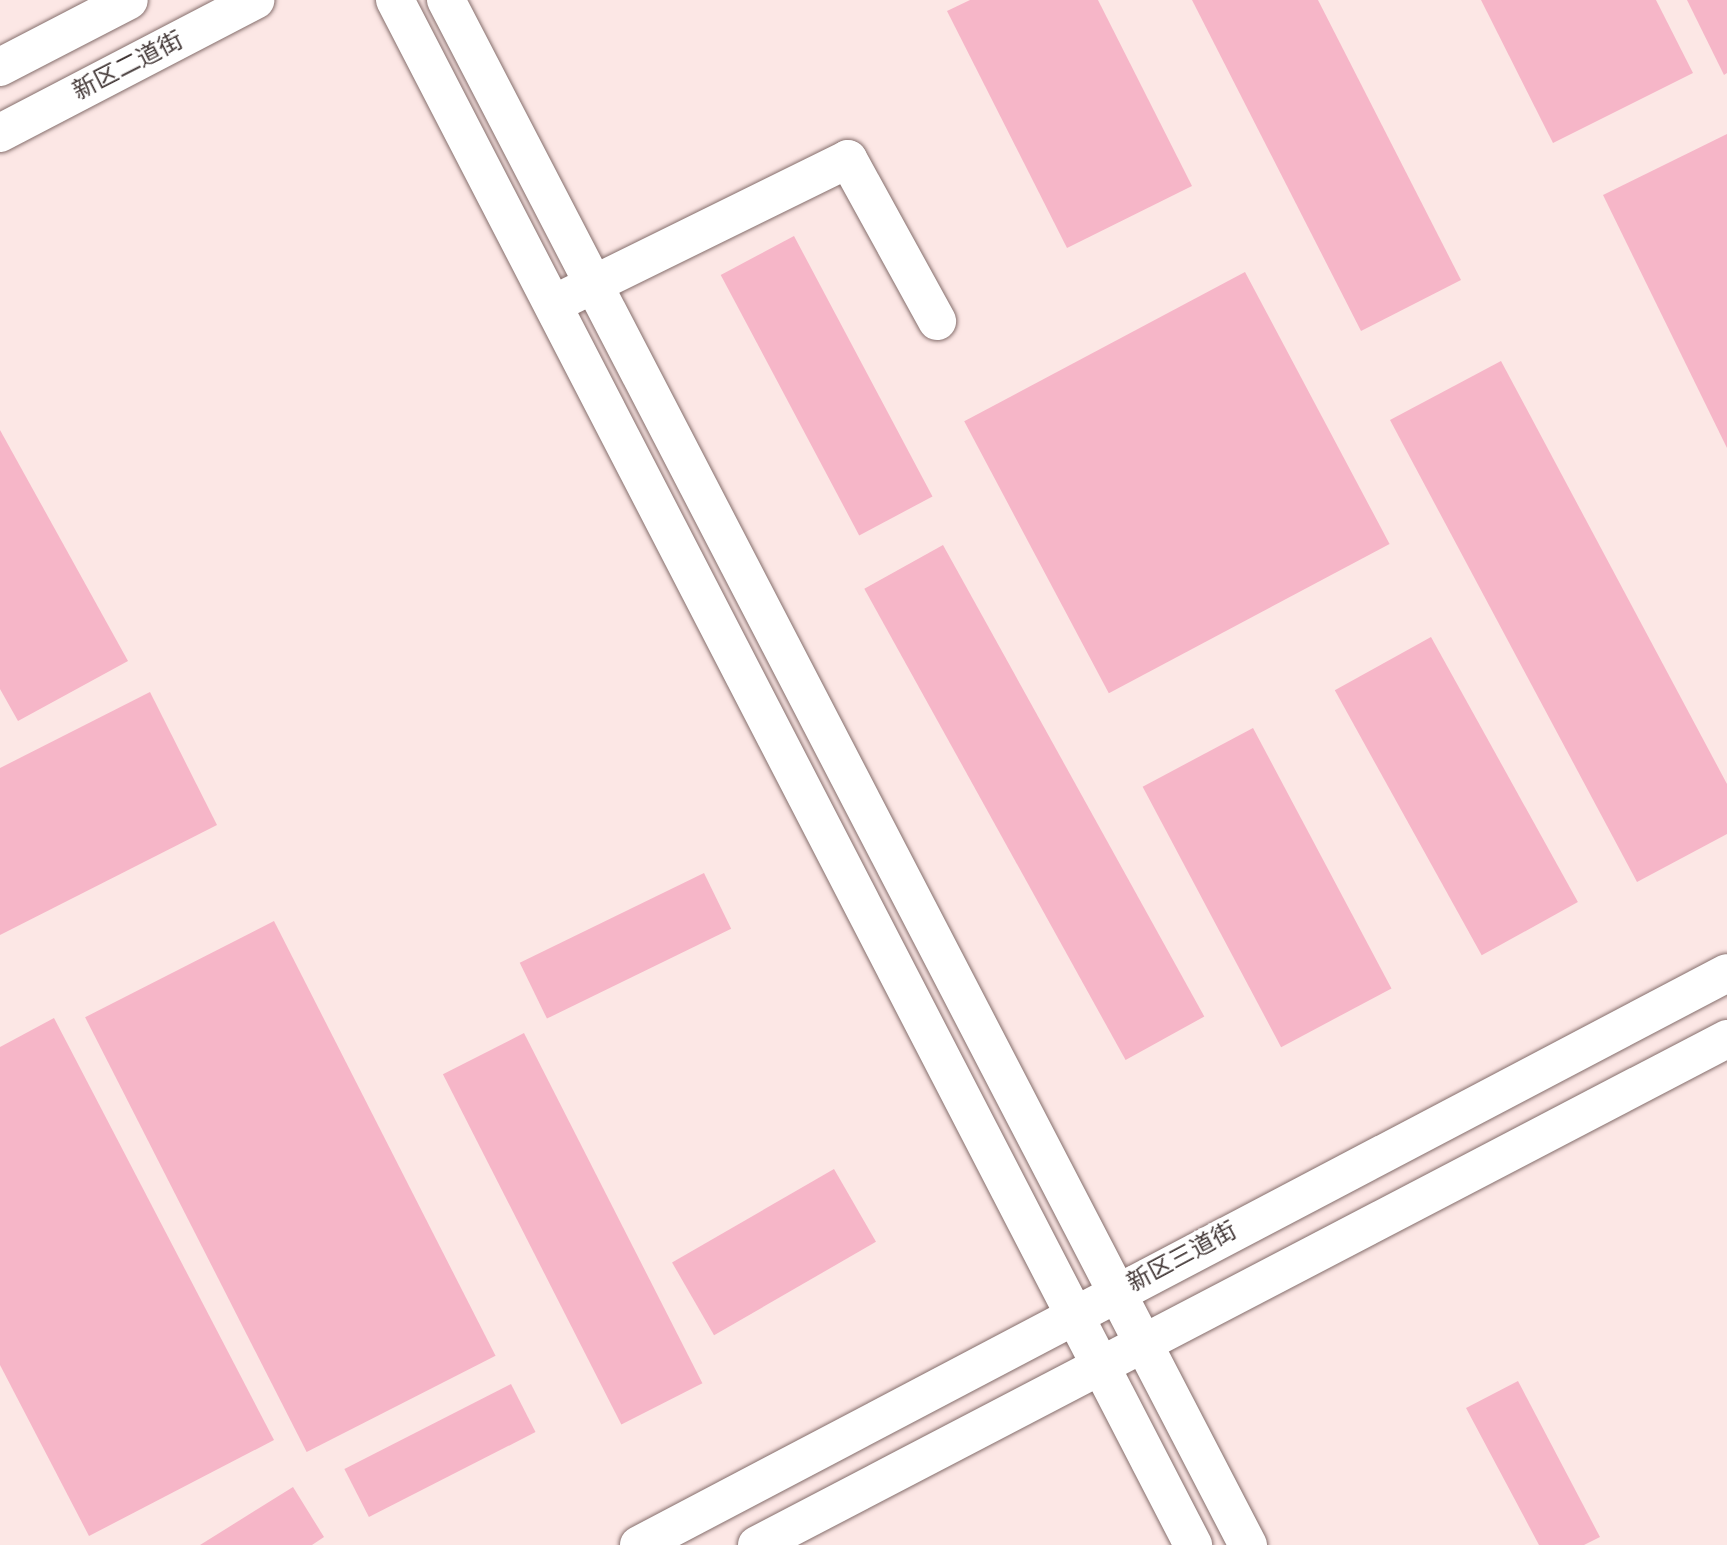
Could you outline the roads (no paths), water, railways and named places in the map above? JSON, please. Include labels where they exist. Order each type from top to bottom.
[{"type":"street","points":[[0,67],[129,0]]},
{"type":"street","name":"新区二道街","points":[[0,133],[256,0]]},
{"type":"street","points":[[395,0],[1193,1545]]},
{"type":"street","points":[[446,0],[1248,1545]]},
{"type":"street","points":[[552,303],[594,287],[848,159],[937,321]]},
{"type":"street","name":"新区三道街","points":[[639,1545],[1727,973]]},
{"type":"street","points":[[757,1545],[1727,1039]]}]
